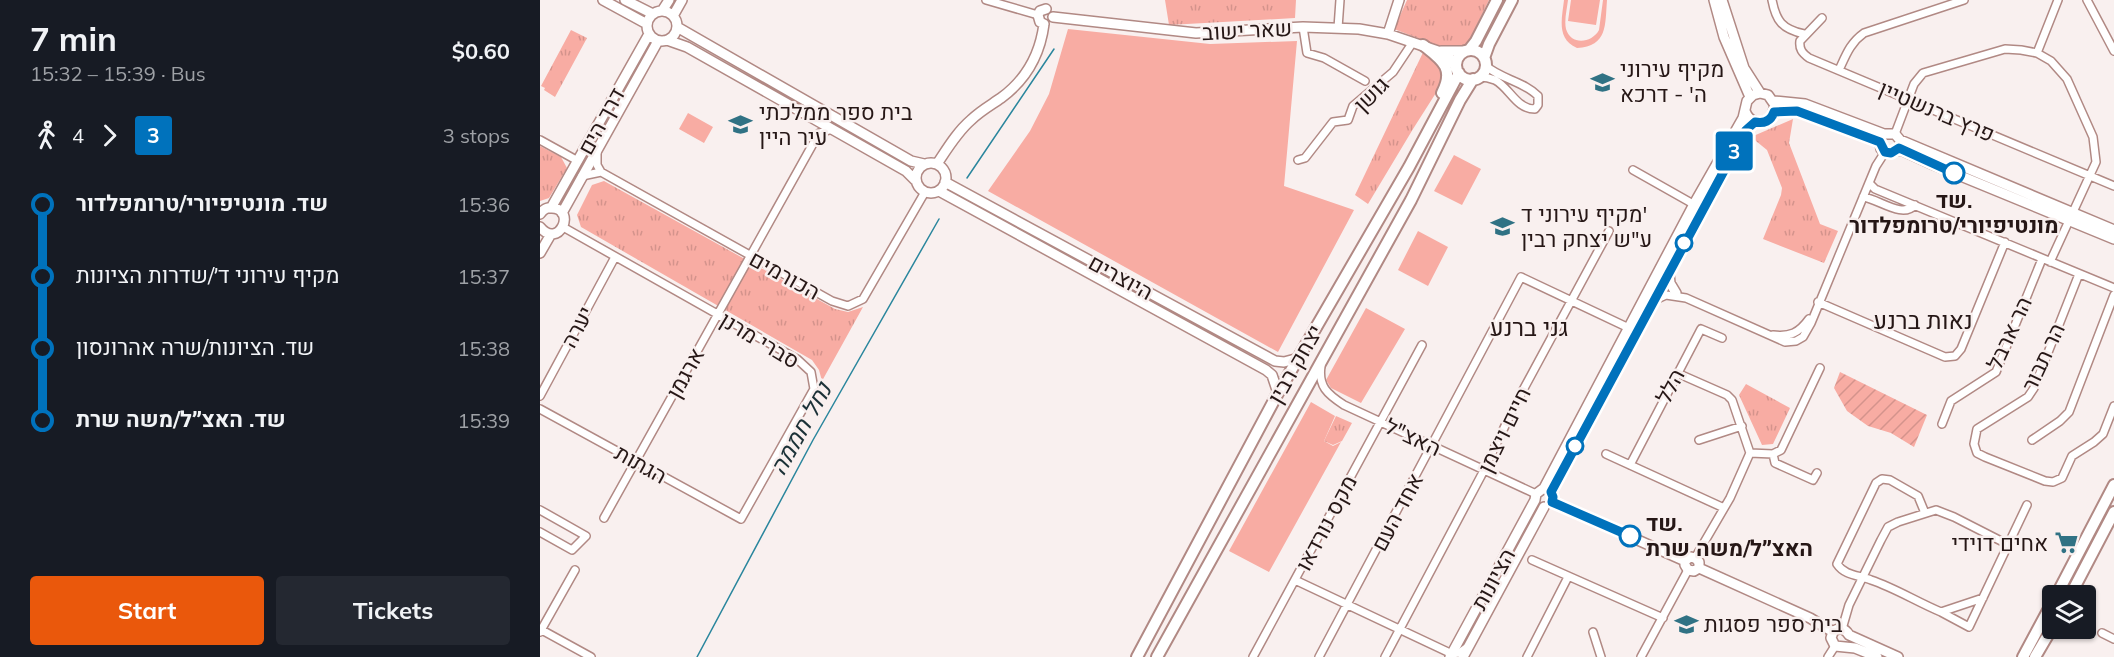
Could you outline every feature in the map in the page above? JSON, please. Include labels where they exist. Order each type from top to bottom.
[{"type":"main road","points":[[1497,0],[1480,35],[1467,51],[1459,56],[1458,70],[1467,79],[1477,78],[1485,62],[1486,49],[1512,0]]},
{"type":"main road","points":[[1418,44],[1443,62],[1448,75],[1432,113],[1427,134]]},
{"type":"main road","points":[[1467,51],[1477,51],[1485,62]]},
{"type":"main road","name":"יצחק רבין","points":[[1137,657],[1278,393],[1427,134],[1458,70]]},
{"type":"main road","name":"יצחק רבין","points":[[1157,657],[1411,200],[1460,100],[1477,78]]},
{"type":"main road","points":[[2062,585],[2114,485]]},
{"type":"main road","points":[[2076,585],[2114,512]]},
{"type":"main road","points":[[2023,657],[2042,622]]},
{"type":"main road","points":[[2035,657],[2046,639]]},
{"type":"street","points":[[603,0],[663,40],[687,47],[906,171],[918,187],[925,192],[939,191],[945,182],[945,174],[938,164]]},
{"type":"street","points":[[625,0],[657,13],[673,16]]},
{"type":"street","points":[[648,29],[657,13],[669,0]]},
{"type":"street","points":[[681,0],[673,16],[677,27],[911,161],[938,164]]},
{"type":"street","points":[[986,0],[1038,15]]},
{"type":"street","points":[[1338,28],[1340,0]]},
{"type":"street","points":[[1388,34],[1399,0]]},
{"type":"street","points":[[1714,0],[1732,58],[1750,97]]},
{"type":"street","points":[[1722,0],[1744,68],[1760,93]]},
{"type":"street","points":[[1772,0],[1775,16],[1792,31],[1804,34],[1822,18]]},
{"type":"street","points":[[1839,70],[1848,48],[1864,33],[1964,0]]},
{"type":"street","points":[[2037,54],[2058,0]]},
{"type":"street","points":[[2087,0],[2114,51]]},
{"type":"street","points":[[1046,4],[1053,17],[1049,23],[1044,24],[1040,22],[1038,15],[1046,4]]},
{"type":"street","name":"שאר ישוב","points":[[1053,17],[1196,33],[1303,27],[1338,28],[1388,34],[1438,51],[1450,59],[1458,70]]},
{"type":"street","points":[[938,164],[970,120],[1016,86],[1025,75],[1038,52],[1044,24]]},
{"type":"street","points":[[663,40],[674,35],[677,27]]},
{"type":"street","name":"גושן","points":[[1303,27],[1307,52],[1324,58],[1365,81]]},
{"type":"street","name":"דרך הים","points":[[551,208],[648,29]]},
{"type":"street","name":"פרץ ברנשטיין","points":[[1804,34],[1799,47],[1803,54],[2114,186]]},
{"type":"street","name":"דרך הים","points":[[562,213],[663,40]]},
{"type":"street","name":"גושן","points":[[1298,160],[1305,158],[1333,122],[1348,120],[1353,106],[1393,72],[1418,44]]},
{"type":"street","points":[[1885,152],[1891,153],[1898,141],[1908,99],[1914,84],[1923,73],[2005,49],[2037,54],[2051,61],[2067,79],[2093,137],[2096,162],[2050,262]]},
{"type":"street","name":"שאר ישוב","points":[[1438,51],[1467,51]]},
{"type":"street","points":[[1477,78],[1496,81],[1528,108],[1537,107],[1538,96],[1527,88],[1501,76],[1485,62]]},
{"type":"street","points":[[1515,99],[1527,88]]},
{"type":"street","points":[[1760,93],[1768,95],[1773,101],[1774,112],[1773,116],[1765,122],[1755,122],[1747,115],[1745,106],[1750,97],[1760,93]]},
{"type":"street","points":[[1773,101],[1805,104],[1882,138]]},
{"type":"street","name":"הציונות","points":[[1452,656],[1649,299],[1698,207],[1745,111]]},
{"type":"street","points":[[1774,112],[1797,111],[1898,141],[2071,216],[2114,239]]},
{"type":"street","points":[[815,119],[819,134],[833,129]]},
{"type":"street","name":"הציונות","points":[[1649,299],[1660,290],[1698,207],[1746,130],[1755,122]]},
{"type":"street","name":"ארגמן","points":[[604,518],[819,134]]},
{"type":"street","points":[[1660,290],[1666,289],[1676,293],[1767,334],[1786,337],[1794,334],[1814,312],[1869,183],[1885,152],[1882,138]]},
{"type":"street","points":[[540,140],[578,161]]},
{"type":"street","points":[[582,176],[601,172],[597,165],[597,150]]},
{"type":"street","points":[[915,180],[918,170],[924,164]]},
{"type":"street","points":[[1633,170],[1698,207]]},
{"type":"street","name":"הכורמים","points":[[601,172],[832,302],[848,306],[863,299],[925,192]]},
{"type":"street","name":"היוצרים","points":[[945,182],[1278,362],[1299,358]]},
{"type":"street","points":[[1869,183],[1875,189],[2114,288]]},
{"type":"street","name":"היוצרים","points":[[939,191],[1272,375],[1278,393]]},
{"type":"street","points":[[1863,197],[1871,198],[1903,212],[1915,206]]},
{"type":"street","points":[[540,214],[544,210],[557,209],[562,213],[565,221],[559,232],[551,234],[544,232],[540,227]]},
{"type":"street","points":[[2071,216],[2114,230]]},
{"type":"street","name":"סברי מרנן","points":[[563,227],[797,359],[811,372],[814,380],[811,397],[741,519]]},
{"type":"street","name":"חיים ויצמן","points":[[1385,657],[1484,470],[1515,405],[1610,231]]},
{"type":"street","points":[[540,253],[551,234]]},
{"type":"street","points":[[1818,302],[1945,357],[1955,356],[1961,349],[2005,242]]},
{"type":"street","name":"יערה","points":[[540,396],[615,257]]},
{"type":"street","name":"הר ארבל","points":[[1942,424],[1951,401],[1996,372],[2042,259]]},
{"type":"street","points":[[1669,273],[1670,284],[1676,293]]},
{"type":"street","name":"הר תבור","points":[[2079,274],[2034,388],[2028,397],[1977,429],[1974,444],[1977,453],[2045,481],[2053,482],[2062,478],[2072,456],[2103,434],[2114,406]]},
{"type":"street","name":"אחד העם","points":[[1319,657],[1521,277],[1632,330]]},
{"type":"street","points":[[1649,299],[1666,294],[1686,298]]},
{"type":"street","points":[[2032,440],[2069,412],[2114,295]]},
{"type":"street","name":"הלל","points":[[1630,465],[1701,329],[1722,338]]},
{"type":"street","name":"מקס נורדאו","points":[[1422,345],[1295,580],[1452,656]]},
{"type":"street","name":"האצ\"ל","points":[[1323,358],[1320,378],[1324,390],[1344,405],[1541,494]]},
{"type":"street","points":[[1750,453],[1773,454],[1780,450],[1820,368]]},
{"type":"street","points":[[1677,373],[1727,395],[1736,406],[1750,453],[1724,508],[1695,558]]},
{"type":"street","name":"הגתות","points":[[540,409],[741,519]]},
{"type":"street","points":[[1699,440],[1742,426]]},
{"type":"street","points":[[1605,454],[1724,508]]},
{"type":"street","points":[[1773,454],[1775,463],[1813,480],[1816,473]]},
{"type":"street","points":[[1925,513],[1918,496],[1890,480],[1882,479],[1876,483],[1837,564],[1839,568],[1855,576],[1870,579],[1969,627],[2027,505]]},
{"type":"street","points":[[1548,504],[1553,497],[1541,494],[1539,505],[1548,504],[1694,571],[1698,568]]},
{"type":"street","name":"הציונות","points":[[1462,657],[1548,504]]},
{"type":"street","points":[[540,510],[586,536],[572,550],[540,532]]},
{"type":"street","points":[[1877,657],[1840,645],[1831,638],[1841,632],[1844,618],[1888,527],[1936,510],[2006,543],[2007,549]]},
{"type":"street","points":[[1641,657],[1663,618],[1690,557],[1699,562],[1698,568]]},
{"type":"street","points":[[1532,560],[1663,618]]},
{"type":"street","points":[[1698,568],[1898,657]]},
{"type":"street","points":[[575,570],[540,630],[591,657]]},
{"type":"street","points":[[1527,657],[1568,577]]},
{"type":"street","points":[[1253,657],[1295,580]]},
{"type":"street","points":[[1941,612],[1983,598]]},
{"type":"street","points":[[1593,632],[1601,657]]},
{"type":"street","points":[[1828,657],[1840,645],[1848,641],[1841,632]]},
{"type":"street","points":[[2102,633],[2114,639]]},
{"type":"street","points":[[1452,656],[1469,645]]},
{"type":"green space","points":[[1165,0],[1296,0],[1295,18],[1169,25]]},
{"type":"green space","points":[[1407,0],[1489,0],[1469,41],[1368,204],[1355,195],[1428,42],[1394,29]]},
{"type":"green space","points":[[1564,0],[1568,0],[1566,29],[1572,38],[1582,41],[1592,38],[1599,30],[1603,0],[1607,0],[1605,26],[1600,39],[1577,48],[1570,44],[1563,34],[1562,27]]},
{"type":"green space","points":[[1571,0],[1600,0],[1596,25],[1568,21]]},
{"type":"green space","points":[[1068,29],[1210,44],[1297,41],[1284,186],[1354,210],[1278,352],[988,191],[1030,131],[1049,94]]},
{"type":"green space","points":[[571,30],[587,38],[555,97],[541,86]]},
{"type":"green space","points":[[688,113],[713,127],[704,143],[679,129]]},
{"type":"green space","points":[[1793,119],[1789,143],[1820,224],[1838,231],[1824,263],[1763,239],[1782,188],[1767,150],[1751,137]]},
{"type":"green space","points":[[540,146],[561,157],[567,168],[549,198],[540,201]]},
{"type":"green space","points":[[1454,155],[1481,169],[1462,205],[1434,191]]},
{"type":"green space","points":[[604,181],[835,309],[848,312],[863,307],[822,381],[819,370],[812,360],[581,227],[577,215],[592,185]]},
{"type":"green space","points":[[1418,231],[1448,247],[1428,286],[1398,270]]},
{"type":"green space","points":[[1366,308],[1405,329],[1361,403],[1331,388],[1326,380]]},
{"type":"green space","points":[[1840,372],[1927,415],[1914,447],[1891,433],[1868,426],[1847,411],[1834,388]]},
{"type":"green space","points":[[1746,384],[1790,408],[1773,444],[1762,445],[1739,395]]},
{"type":"green space","points":[[1311,402],[1335,416],[1324,441],[1333,446],[1341,442],[1269,572],[1229,551]]},
{"type":"green space","points":[[1336,416],[1352,423],[1342,441],[1333,445],[1324,441]]},
{"type":"waterway","name":"נחל חממה","points":[[967,178],[1054,49]]},
{"type":"waterway","name":"נחל חממה","points":[[697,657],[813,440],[939,219]]},
{"type":"bus line","name":"3","points":[[1630,536],[1552,502],[1551,492],[1746,130],[1755,122],[1769,120],[1774,112],[1797,111],[1880,142],[1880,147],[1885,152],[1891,153],[1899,148],[1954,173]]},
{"type":"place","name":"מקיף עירוני ה' - דרכא","points":[[1602,82]]},
{"type":"place","name":"בית ספר ממלכתי עיר היין","points":[[741,125]]},
{"type":"place","name":"שד. מונטיפיורי/טרומפלדור","points":[[1954,173]]},
{"type":"place","name":"מקיף עירוני ד' ע\"ש יצחק רבין","points":[[1503,227]]},
{"type":"place","name":"שד. האצ״ל/משה שרת","points":[[1630,536]]},
{"type":"place","name":"אחים דוידי","points":[[2066,543]]},
{"type":"place","name":"בית ספר פסגות","points":[[1686,624]]},
{"type":"district","name":"נאות ברנע","points":[[1923,321]]},
{"type":"district","name":"גני ברנע","points":[[1529,328]]}]
